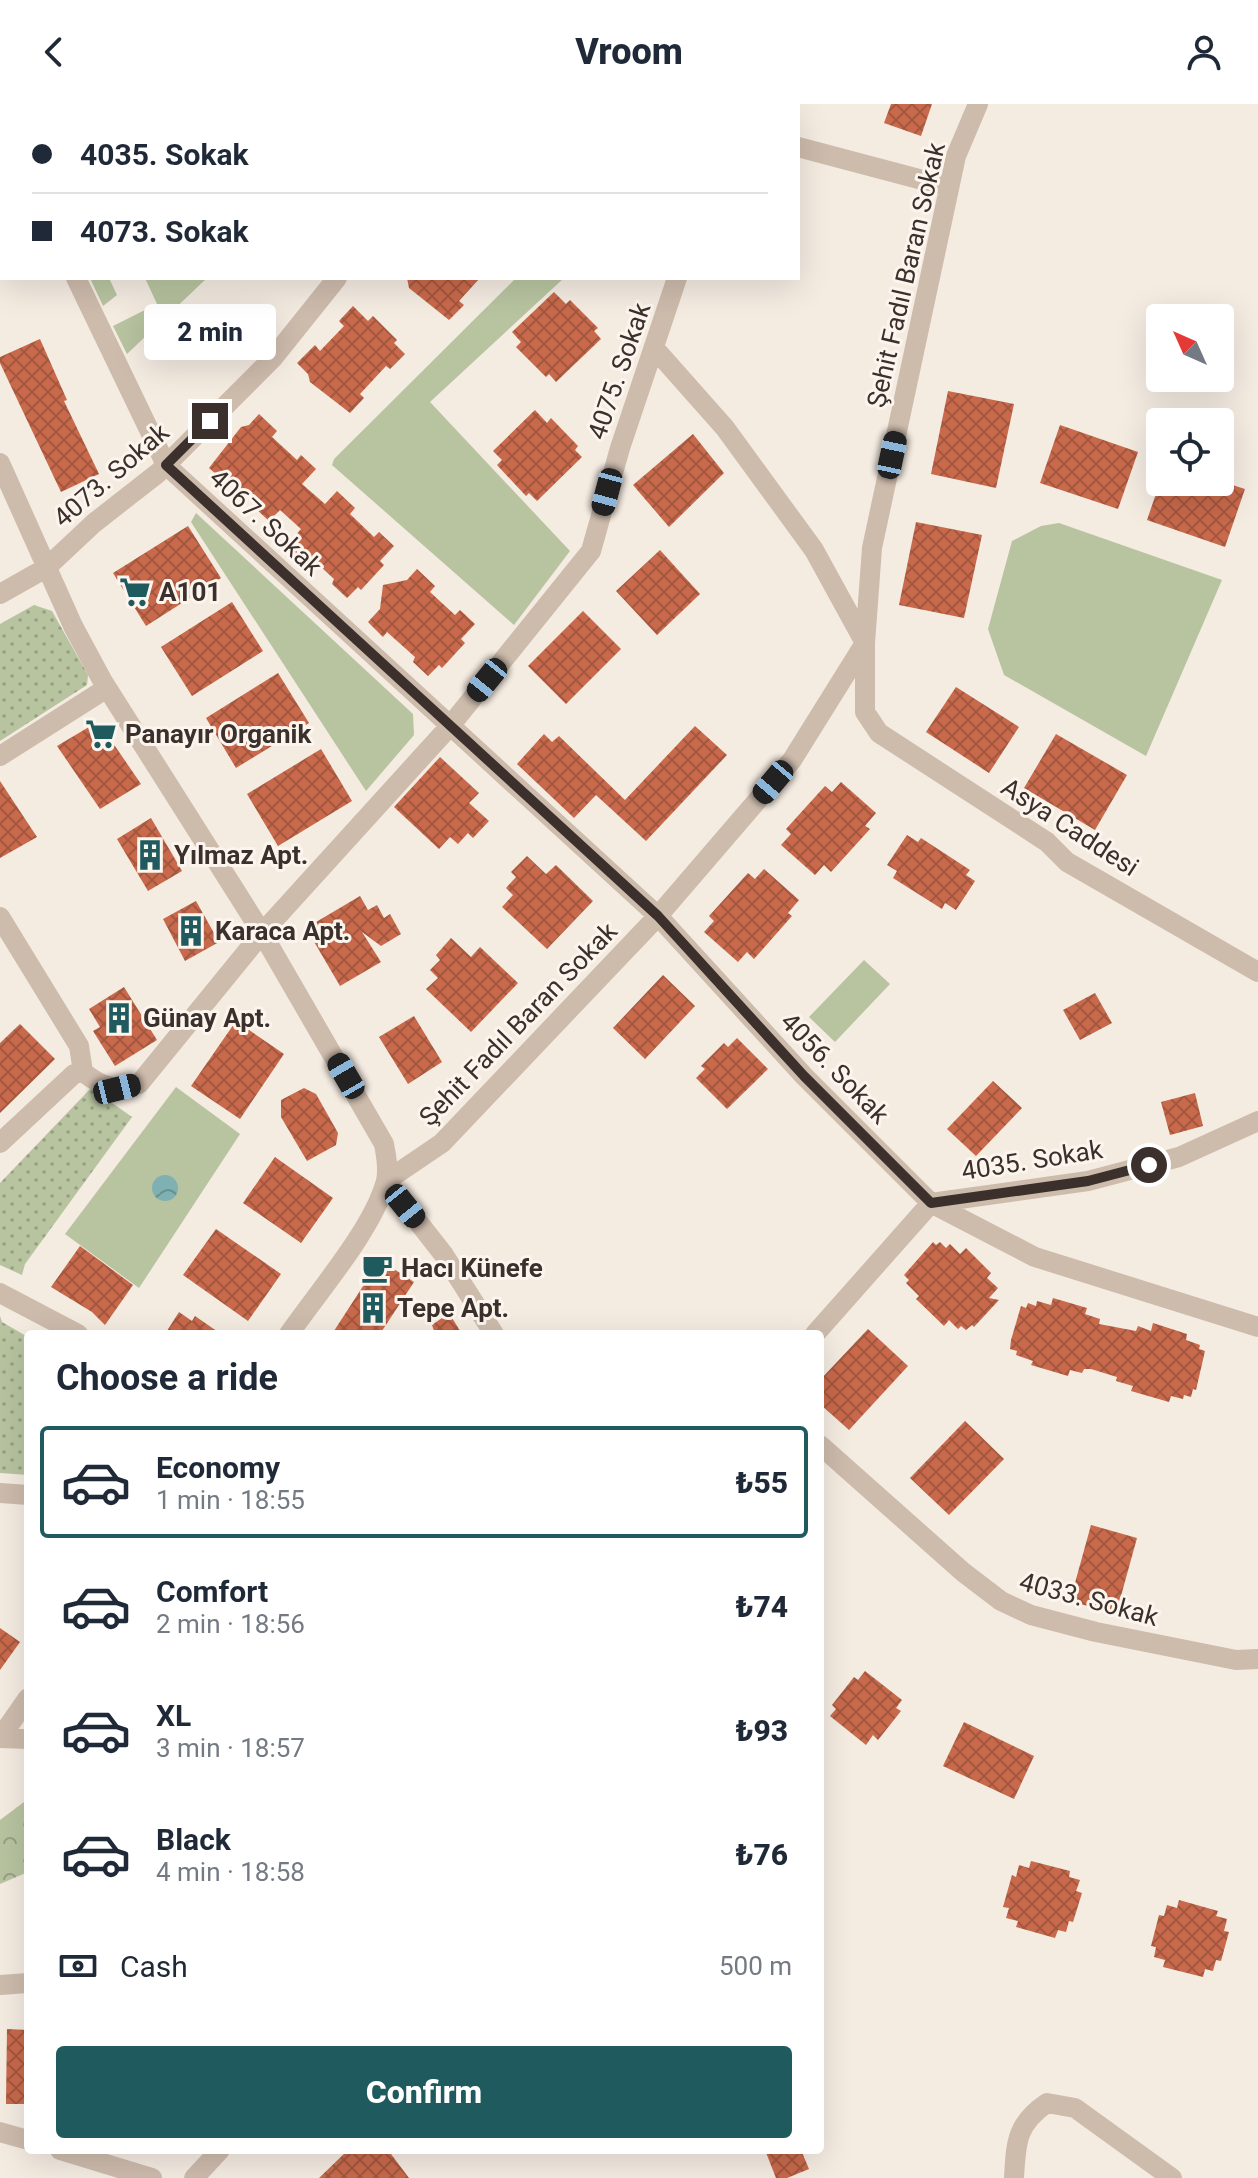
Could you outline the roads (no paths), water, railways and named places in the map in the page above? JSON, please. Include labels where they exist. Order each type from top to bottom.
[{"type":"street","name":"Şehit Fadıl Baran Sokak","points":[[386,1181],[442,1143],[658,916],[792,760],[865,643],[872,548],[956,156],[978,104]]},
{"type":"street","points":[[800,148],[949,187]]},
{"type":"street","name":"4067. Sokak","points":[[77,280],[166,465],[450,726]]},
{"type":"street","name":"4073. Sokak","points":[[0,594],[46,568],[166,465],[273,358],[335,280]]},
{"type":"street","name":"4075. Sokak","points":[[83,1072],[100,1086],[108,1088],[139,1084],[262,933],[450,726],[591,551],[620,448],[676,280]]},
{"type":"street","points":[[655,349],[725,428],[814,550],[865,643]]},
{"type":"street","points":[[0,463],[73,626],[107,688],[262,933],[384,1144],[388,1165],[386,1181],[368,1220],[292,1330]]},
{"type":"street","name":"Asya Caddesi","points":[[865,643],[865,712],[879,733],[1047,842],[1067,862],[1258,972]]},
{"type":"street","points":[[0,756],[107,688]]},
{"type":"street","name":"4056. Sokak","points":[[450,726],[658,916],[804,1076],[931,1203],[1035,1257],[1258,1327]]},
{"type":"street","points":[[0,917],[79,1046],[83,1072],[74,1074],[0,1143]]},
{"type":"street","name":"4035. Sokak","points":[[819,1330],[931,1203],[1088,1181],[1179,1157],[1258,1121]]},
{"type":"street","points":[[386,1181],[444,1255],[491,1330]]},
{"type":"street","points":[[0,1293],[70,1330]]},
{"type":"street","name":"4033. Sokak","points":[[824,1449],[963,1572],[1001,1601],[1031,1615],[1096,1632],[1236,1660],[1258,1659]]},
{"type":"street","points":[[0,1493],[24,1495]]},
{"type":"street","points":[[0,1738],[24,1704]]},
{"type":"street","points":[[0,1738],[24,1739]]},
{"type":"street","points":[[0,1985],[24,1983]]},
{"type":"street","points":[[1014,2178],[1016,2143],[1028,2115],[1047,2103],[1075,2108],[1172,2178]]},
{"type":"street","points":[[0,2132],[24,2139]]},
{"type":"street","points":[[73,2154],[152,2178]]},
{"type":"street","points":[[194,2178],[216,2154]]},
{"type":"water","points":[[165,1175],[174,1179],[178,1188],[174,1197],[165,1201],[156,1197],[152,1188],[156,1179]]},
{"type":"place","name":"A101","points":[[135,592]]},
{"type":"place","name":"Panayır Organik","points":[[101,734]]},
{"type":"place","name":"Yılmaz Apt.","points":[[150,855]]},
{"type":"place","name":"Karaca Apt.","points":[[191,931]]},
{"type":"place","name":"Günay Apt.","points":[[119,1018]]},
{"type":"place","name":"Hacı Künefe","points":[[377,1268]]},
{"type":"place","name":"Tepe Apt.","points":[[373,1308]]}]
